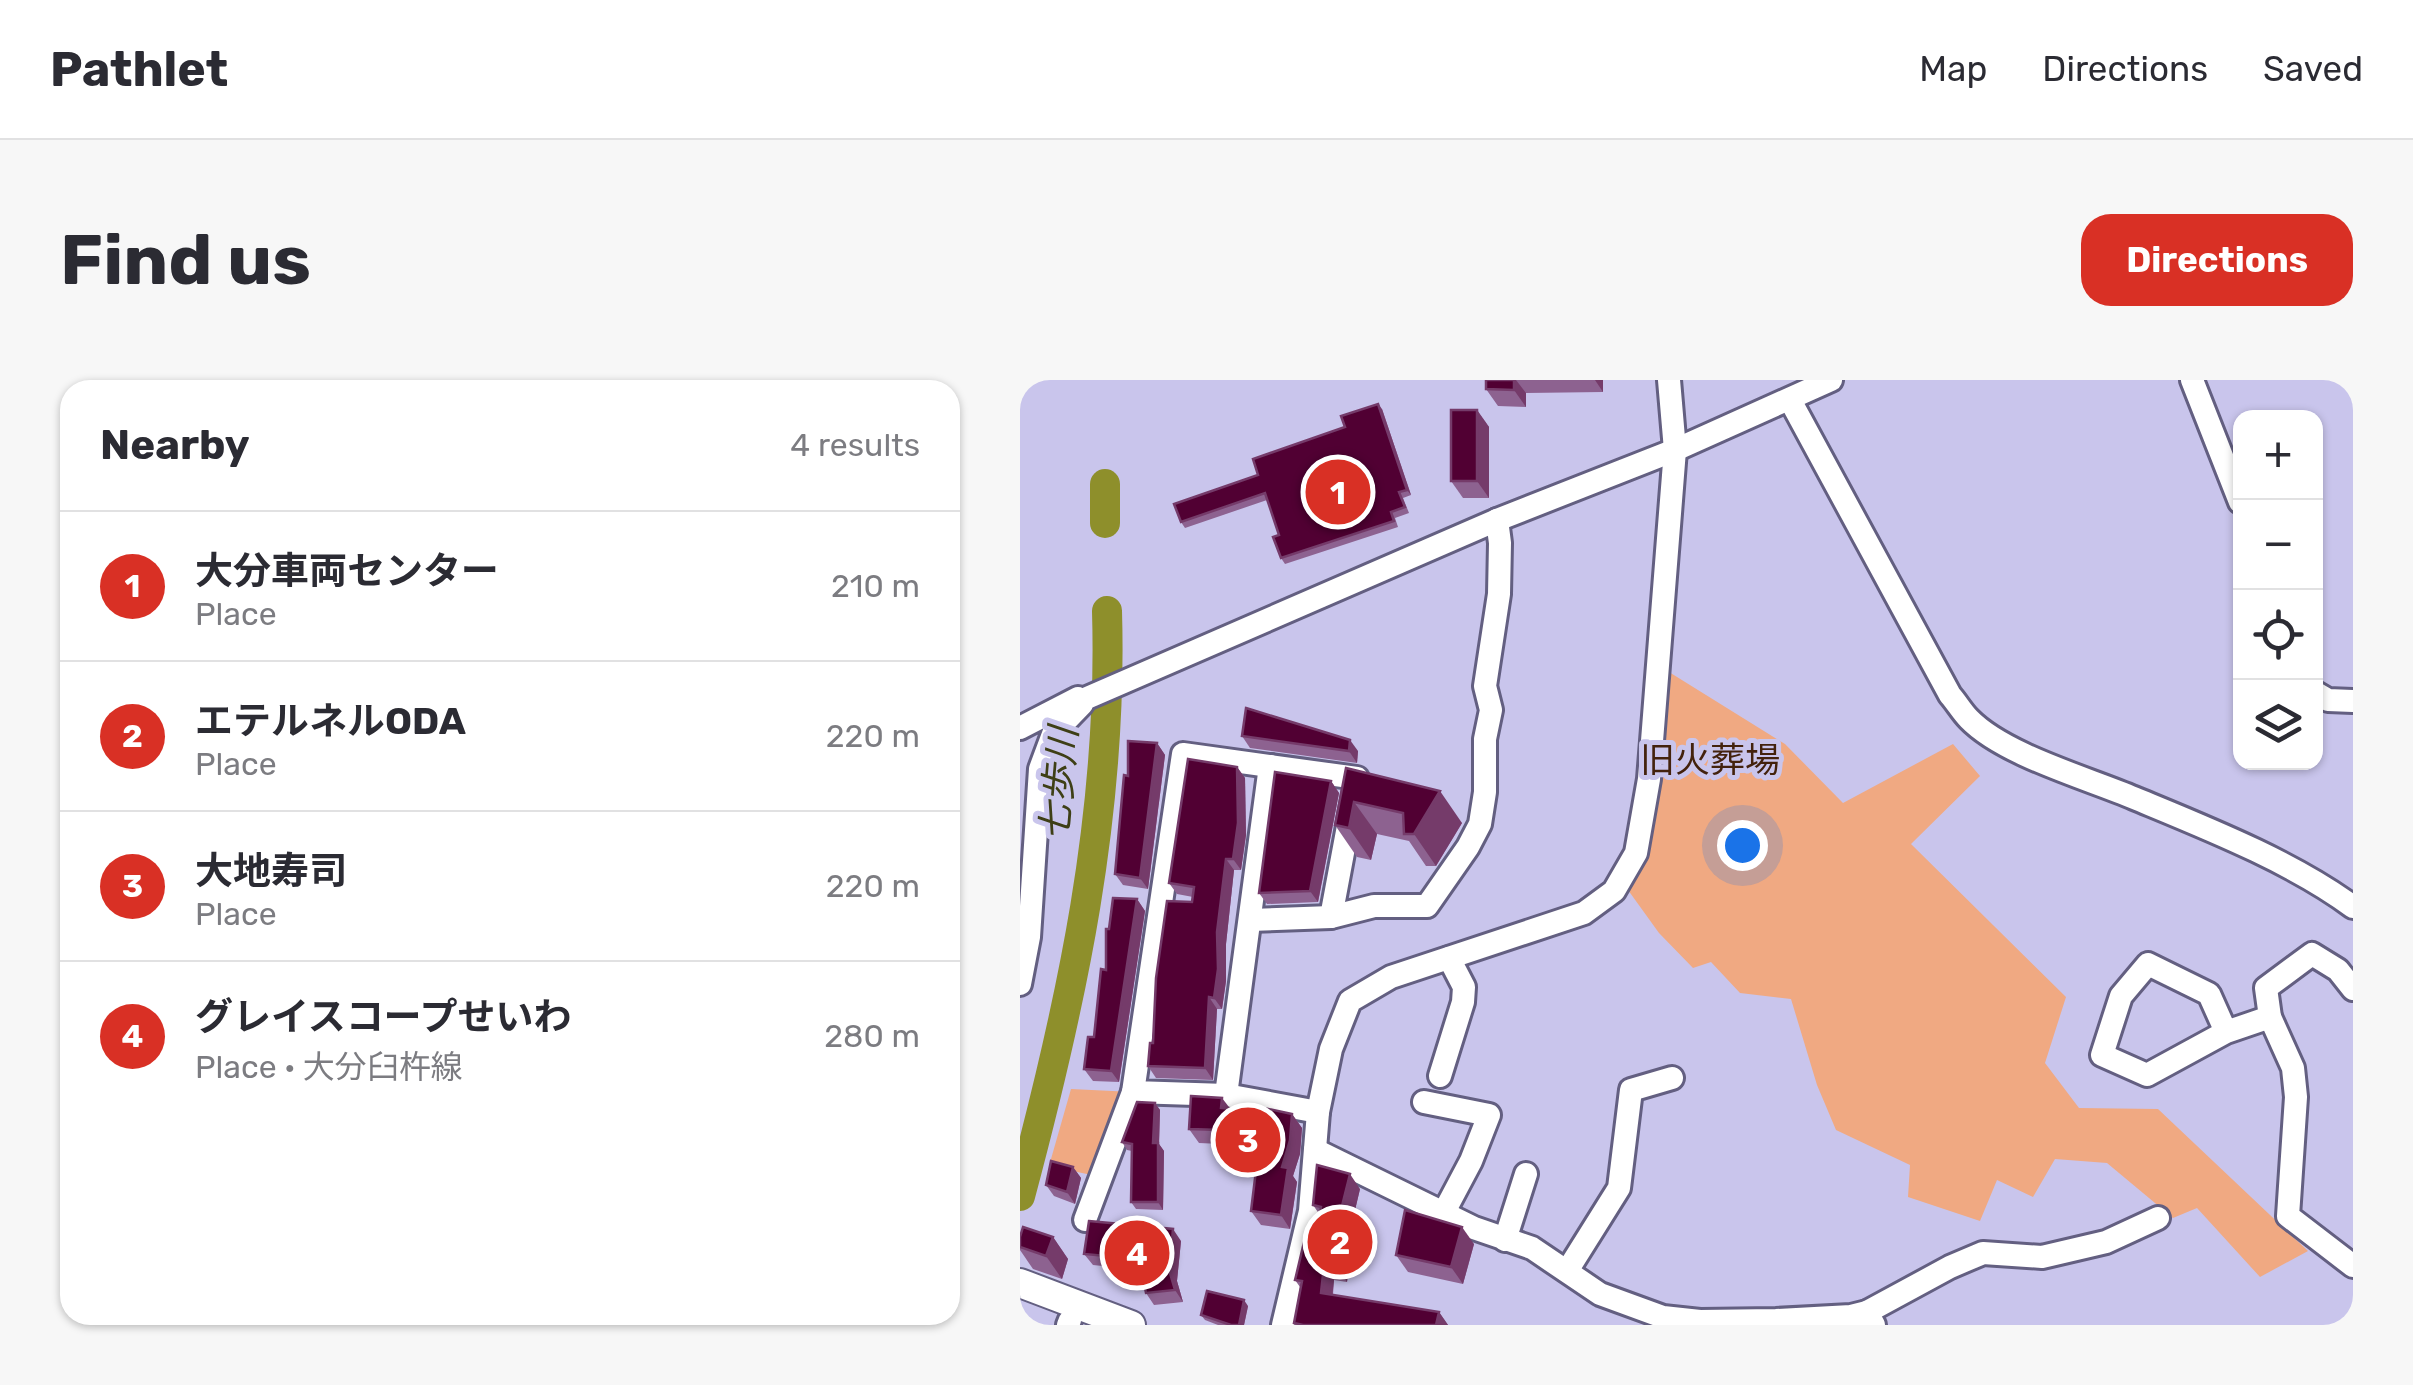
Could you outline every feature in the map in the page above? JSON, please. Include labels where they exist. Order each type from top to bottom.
[{"type":"main road","points":[[1020,1283],[1131,1325]]},
{"type":"main road","points":[[1020,1303],[1074,1324]]},
{"type":"street","points":[[1283,1325],[1310,1212],[1318,1112],[1331,1049],[1350,1001],[1391,977],[1584,914],[1614,892],[1636,852],[1649,778],[1675,450],[1668,380]]},
{"type":"street","points":[[1020,728],[1078,698],[1080,701],[1496,520],[1675,450],[1831,380]]},
{"type":"street","points":[[2192,380],[2239,500]]},
{"type":"street","points":[[1790,400],[1950,695],[1970,720],[1989,735],[2045,763],[2136,798],[2278,863],[2326,887],[2353,907]]},
{"type":"street","points":[[1250,920],[1331,917],[1374,906],[1427,906],[1468,847],[1480,824],[1485,792],[1485,739],[1491,710],[1485,686],[1499,594],[1500,543],[1496,520]]},
{"type":"street","points":[[2323,697],[2353,701]]},
{"type":"street","points":[[1020,984],[1030,937],[1040,769],[1053,734],[1082,704],[1080,701]]},
{"type":"street","points":[[1085,1220],[1134,1092],[1183,754],[1357,778],[1331,917]]},
{"type":"street","points":[[1226,1095],[1270,766]]},
{"type":"street","points":[[2353,988],[2338,970],[2312,954],[2266,988],[2270,1017],[2294,1068],[2296,1097],[2288,1216],[2353,1266]]},
{"type":"street","points":[[1440,1076],[1464,987],[1449,958]]},
{"type":"street","points":[[2226,1032],[2208,994],[2148,964],[2121,996],[2102,1054],[2147,1075],[2226,1032],[2270,1017]]},
{"type":"street","points":[[1567,1271],[1620,1188],[1630,1090],[1672,1078]]},
{"type":"street","points":[[1134,1092],[1226,1095],[1318,1112]]},
{"type":"street","points":[[1424,1102],[1489,1116],[1444,1212]]},
{"type":"street","points":[[1315,1150],[1505,1240],[1532,1248],[1600,1294],[1663,1321],[1870,1318],[1950,1267],[1983,1253],[2042,1256],[2106,1242],[2158,1218]]},
{"type":"street","points":[[1505,1240],[1526,1174]]},
{"type":"green space","name":"旧火葬場","points":[[1669,672],[1785,744],[1843,803],[1953,744],[1980,776],[1911,844],[2066,997],[2045,1063],[2079,1108],[2158,1109],[2308,1251],[2260,1277],[2197,1208],[2173,1218],[2107,1163],[2055,1159],[2033,1197],[1997,1180],[1980,1221],[1908,1197],[1910,1165],[1836,1130],[1817,1085],[1791,999],[1740,993],[1711,962],[1693,968],[1659,933],[1628,890],[1649,830]]},
{"type":"green space","points":[[1071,1089],[1133,1092],[1101,1177],[1049,1166]]},
{"type":"building","points":[[1486,380],[1514,380],[1514,390],[1486,389]]},
{"type":"building","points":[[1378,404],[1407,490],[1399,492],[1405,507],[1391,512],[1394,521],[1281,558],[1273,537],[1279,535],[1265,493],[1181,522],[1174,504],[1258,475],[1253,459],[1345,427],[1341,416]]},
{"type":"building","points":[[1451,410],[1477,410],[1477,481],[1451,481]]},
{"type":"building","points":[[1246,708],[1350,740],[1349,751],[1242,736]]},
{"type":"building","points":[[1128,741],[1157,743],[1140,878],[1115,874],[1124,775],[1128,776]]},
{"type":"building","points":[[1188,759],[1237,767],[1238,823],[1233,859],[1226,859],[1217,932],[1218,969],[1214,998],[1209,997],[1205,1068],[1148,1066],[1167,901],[1192,902],[1194,887],[1169,883]]},
{"type":"building","points":[[1346,768],[1440,791],[1414,834],[1404,834],[1403,813],[1354,802],[1349,828],[1335,825]]},
{"type":"building","points":[[1275,772],[1331,781],[1310,891],[1259,893]]},
{"type":"building","points":[[1113,898],[1137,899],[1111,1071],[1084,1069],[1088,1037],[1094,1037],[1101,969],[1106,970],[1106,929]]},
{"type":"building","points":[[1191,1096],[1222,1098],[1221,1108],[1259,1112],[1259,1107],[1292,1114],[1282,1167],[1288,1168],[1281,1215],[1251,1211],[1257,1140],[1220,1142],[1221,1130],[1189,1129]]},
{"type":"building","points":[[1137,1102],[1155,1103],[1153,1143],[1158,1143],[1158,1202],[1131,1202],[1132,1144],[1122,1142]]},
{"type":"building","points":[[1051,1161],[1073,1167],[1067,1192],[1046,1185]]},
{"type":"building","points":[[1317,1165],[1350,1174],[1340,1214],[1343,1215],[1337,1267],[1324,1265],[1321,1293],[1439,1312],[1436,1325],[1294,1323],[1302,1281],[1295,1280],[1305,1238],[1316,1240],[1321,1207],[1313,1205]]},
{"type":"building","points":[[1405,1210],[1462,1227],[1451,1267],[1396,1255]]},
{"type":"building","points":[[1089,1221],[1173,1229],[1169,1270],[1175,1290],[1146,1293],[1139,1259],[1084,1254]]},
{"type":"building","points":[[1023,1227],[1053,1237],[1046,1256],[1020,1247]]},
{"type":"building","points":[[1207,1291],[1244,1300],[1239,1325],[1201,1315]]},
{"type":"waterway","name":"七歩川","points":[[1105,484],[1105,523]]},
{"type":"waterway","name":"七歩川","points":[[1020,1196],[1072,979],[1096,834],[1107,686],[1107,611]]},
{"type":"place","name":"大分車両センター","points":[[1338,492]]},
{"type":"place","name":"大地寿司","points":[[1248,1140]]},
{"type":"place","name":"エテルネルODA","points":[[1340,1242]]},
{"type":"place","name":"グレイスコープせいわ","points":[[1137,1253]]}]
